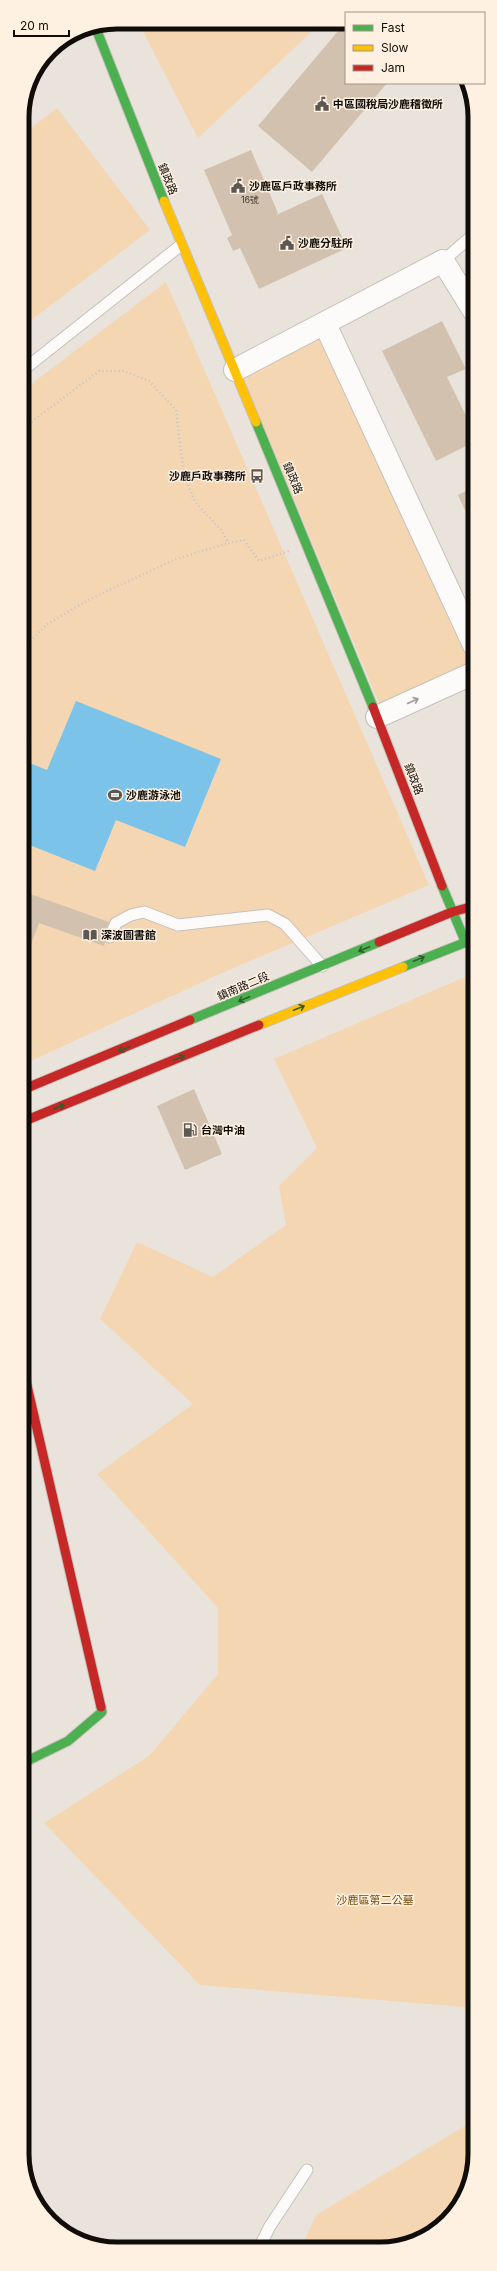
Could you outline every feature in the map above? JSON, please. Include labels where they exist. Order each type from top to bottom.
[{"type":"street","name":"鎮政路","points":[[97,32],[181,245],[308,545],[377,717],[452,912],[465,941]]},
{"type":"street","points":[[235,370],[325,324],[442,261],[468,302]]},
{"type":"street","points":[[325,324],[468,632]]},
{"type":"street","points":[[377,717],[468,677]]},
{"type":"street","name":"鎮南路二段","points":[[29,1087],[452,912],[468,908]]},
{"type":"street","points":[[29,1119],[468,940]]},
{"type":"street","points":[[29,1394],[102,1712],[68,1740],[29,1760]]},
{"type":"lane","points":[[442,261],[468,239]]},
{"type":"lane","points":[[29,365],[181,245]]},
{"type":"lane","points":[[110,937],[116,923],[131,915],[144,912],[178,924],[268,915],[285,924],[322,966]]},
{"type":"lane","points":[[262,2242],[270,2226],[307,2170]]},
{"type":"path","points":[[29,424],[99,371],[124,371],[149,381],[176,410],[184,475],[195,502],[222,532],[228,543]]},
{"type":"path","points":[[29,643],[46,625],[88,600],[176,560],[228,543],[244,540],[258,561],[308,545]]},
{"type":"green space","points":[[142,29],[315,29],[198,138]]},
{"type":"green space","points":[[57,108],[150,230],[29,322],[29,130]]},
{"type":"green space","points":[[166,282],[429,885],[222,973],[29,1062],[29,386]]},
{"type":"green space","points":[[322,333],[468,646],[468,666],[381,708],[242,374]]},
{"type":"green space","name":"沙鹿區第二公墓","points":[[468,976],[468,2007],[200,1985],[44,1823],[149,1756],[218,1674],[218,1608],[97,1474],[193,1404],[100,1319],[137,1242],[213,1277],[286,1225],[279,1186],[317,1148],[274,1059]]},
{"type":"green space","points":[[468,2124],[468,2160],[465,2177],[461,2188],[446,2212],[434,2224],[424,2230],[414,2235],[392,2241],[304,2242],[316,2215]]},
{"type":"water","name":"沙鹿游泳池","points":[[76,701],[221,759],[185,847],[116,820],[95,871],[29,845],[29,763],[47,770]]},
{"type":"building","name":"中區國稅局沙鹿稽徵所","points":[[340,29],[345,29],[345,84],[386,84],[312,172],[258,126]]},
{"type":"building","name":"沙鹿分駐所","points":[[251,150],[278,213],[276,215],[322,194],[347,248],[259,289],[240,248],[233,251],[227,238],[232,235],[204,170]]},
{"type":"building","points":[[442,321],[466,369],[447,377],[468,420],[468,445],[436,461],[382,351]]},
{"type":"building","points":[[468,490],[468,517],[458,495]]},
{"type":"building","name":"深波圖書館","points":[[29,893],[109,922],[103,935],[105,942],[104,946],[39,923],[29,950]]},
{"type":"building","name":"台灣中油","points":[[194,1089],[222,1154],[185,1170],[157,1106]]},
{"type":"traffic: fast","points":[[97,32],[164,201]]},
{"type":"traffic: fast","points":[[256,422],[373,707]]},
{"type":"traffic: fast","points":[[442,886],[465,941]]},
{"type":"traffic: fast","points":[[403,967],[468,941]]},
{"type":"traffic: fast","points":[[190,1020],[379,942]]},
{"type":"traffic: fast","points":[[29,1760],[68,1741],[102,1712],[101,1707]]},
{"type":"traffic: slow","points":[[164,201],[256,422]]},
{"type":"traffic: slow","points":[[259,1025],[403,967]]},
{"type":"traffic: jam","points":[[373,707],[442,886]]},
{"type":"traffic: jam","points":[[379,942],[452,912],[468,908]]},
{"type":"traffic: jam","points":[[29,1087],[190,1020]]},
{"type":"traffic: jam","points":[[29,1119],[259,1025]]},
{"type":"traffic: jam","points":[[29,1394],[101,1707]]},
{"type":"place","name":"中區國稅局沙鹿稽徵所","points":[[322,104]]},
{"type":"place","name":"沙鹿區戶政事務所","points":[[238,186]]},
{"type":"place","name":"沙鹿分駐所","points":[[287,243]]},
{"type":"place","name":"沙鹿戶政事務所","points":[[257,476]]},
{"type":"place","name":"沙鹿游泳池","points":[[115,795]]},
{"type":"place","name":"深波圖書館","points":[[90,935]]},
{"type":"place","name":"台灣中油","points":[[190,1130]]}]
